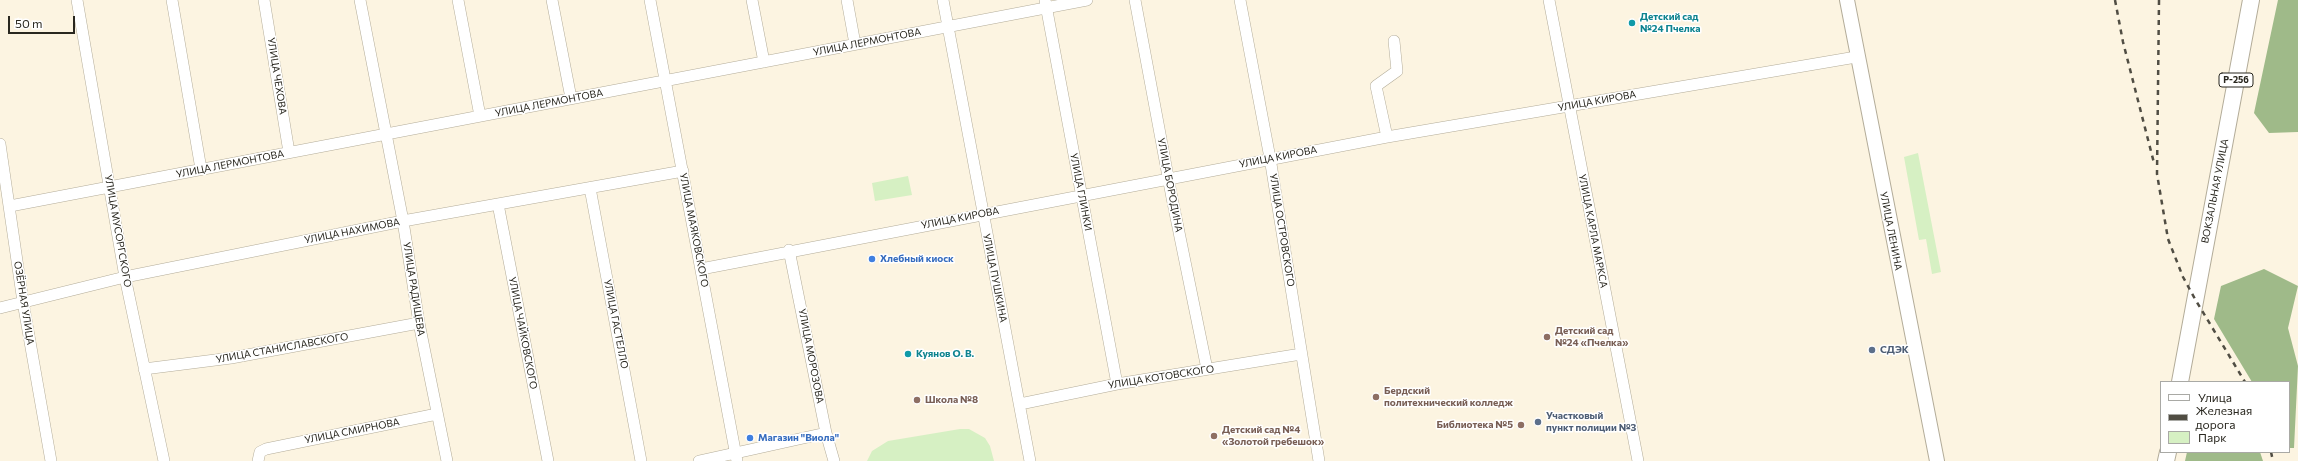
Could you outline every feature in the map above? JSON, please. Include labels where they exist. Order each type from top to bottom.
[{"type":"highway","name":"ВОКЗАЛЬНАЯ УЛИЦА","points":[[2180,381],[2251,0]]},
{"type":"main road","name":"УЛИЦА ЛЕНИНА","points":[[1847,0],[1856,57],[1936,461]]},
{"type":"street","name":"УЛИЦА МУСОРГСКОГО","points":[[77,0],[125,277],[164,461]]},
{"type":"street","points":[[172,0],[201,169]]},
{"type":"street","name":"УЛИЦА ЧЕХОВА","points":[[264,0],[289,152]]},
{"type":"street","name":"УЛИЦА РАДИЩЕВА","points":[[360,0],[403,221],[419,323],[447,461]]},
{"type":"street","points":[[458,0],[480,116]]},
{"type":"street","points":[[552,0],[571,98]]},
{"type":"street","name":"УЛИЦА МАЯКОВСКОГО","points":[[650,0],[736,458]]},
{"type":"street","points":[[752,0],[764,62]]},
{"type":"street","points":[[847,0],[855,44]]},
{"type":"street","name":"УЛИЦА ПУШКИНА","points":[[943,0],[1030,461]]},
{"type":"street","name":"УЛИЦА ЛЕРМОНТОВА","points":[[10,206],[764,62],[948,26],[1046,4],[1087,0]]},
{"type":"street","name":"УЛИЦА БОРОДИНА","points":[[1135,0],[1168,178],[1207,369]]},
{"type":"street","name":"УЛИЦА ОСТРОВСКОГО","points":[[1240,0],[1270,158],[1319,461]]},
{"type":"street","name":"УЛИЦА КАРЛА МАРКСА","points":[[1549,0],[1568,106],[1638,461]]},
{"type":"street","name":"УЛИЦА ГЛИНКИ","points":[[1046,4],[1117,384]]},
{"type":"street","points":[[1387,136],[1376,86],[1397,71],[1394,41]]},
{"type":"street","name":"УЛИЦА КИРОВА","points":[[701,268],[1387,136],[1856,57]]},
{"type":"street","name":"ОЗЁРНАЯ УЛИЦА","points":[[0,145],[23,302],[51,461]]},
{"type":"street","name":"УЛИЦА НАХИМОВА","points":[[0,308],[125,277],[403,221],[683,171]]},
{"type":"street","name":"УЛИЦА ГАСТЕЛЛО","points":[[590,188],[641,461]]},
{"type":"street","name":"УЛИЦА ЧАЙКОВСКОГО","points":[[498,204],[548,461]]},
{"type":"street","name":"УЛИЦА МОРОЗОВА","points":[[790,250],[826,433],[834,461]]},
{"type":"street","name":"УЛИЦА СТАНИСЛАВСКОГО","points":[[144,369],[232,358],[419,323]]},
{"type":"street","name":"УЛИЦА КОТОВСКОГО","points":[[1020,404],[1117,384],[1301,354]]},
{"type":"street","name":"УЛИЦА СМИРНОВА","points":[[258,461],[260,452],[266,448],[437,414]]},
{"type":"street","points":[[699,461],[736,458],[826,433]]},
{"type":"green space","points":[[2278,0],[2298,0],[2298,132],[2269,133],[2254,113]]},
{"type":"green space","points":[[1918,153],[1941,272],[1932,274],[1926,239],[1919,240],[1904,157]]},
{"type":"green space","points":[[908,176],[912,195],[875,201],[872,183]]},
{"type":"green space","points":[[2264,269],[2298,286],[2288,328],[2298,366],[2294,448],[2290,448],[2290,381],[2251,381],[2214,319],[2221,286]]},
{"type":"green space","points":[[960,429],[969,429],[985,438],[990,446],[994,461],[867,461],[872,451],[888,441]]},
{"type":"green space","points":[[2187,453],[2260,453],[2263,461],[2185,461]]},
{"type":"railway","points":[[2115,0],[2123,42],[2154,163]]},
{"type":"railway","points":[[2159,0],[2157,174],[2168,239],[2183,277],[2244,381]]},
{"type":"railway","points":[[2271,453],[2273,461]]},
{"type":"place","name":"Детский сад №24 Пчелка","points":[[1632,23]]},
{"type":"place","name":"Хлебный киоск","points":[[872,259]]},
{"type":"place","name":"Детский сад №24 «Пчелка»","points":[[1547,337]]},
{"type":"place","name":"СДЭК","points":[[1872,350]]},
{"type":"place","name":"Куянов О. В.","points":[[908,354]]},
{"type":"place","name":"Бердский политехнический колледж","points":[[1376,397]]},
{"type":"place","name":"Школа №8","points":[[917,400]]},
{"type":"place","name":"Участковый пункт полиции №3","points":[[1538,422]]},
{"type":"place","name":"Библиотека №5","points":[[1521,425]]},
{"type":"place","name":"Детский сад №4 «Золотой гребешок»","points":[[1214,436]]},
{"type":"place","name":"Магазин \"Виола\"","points":[[750,438]]}]
